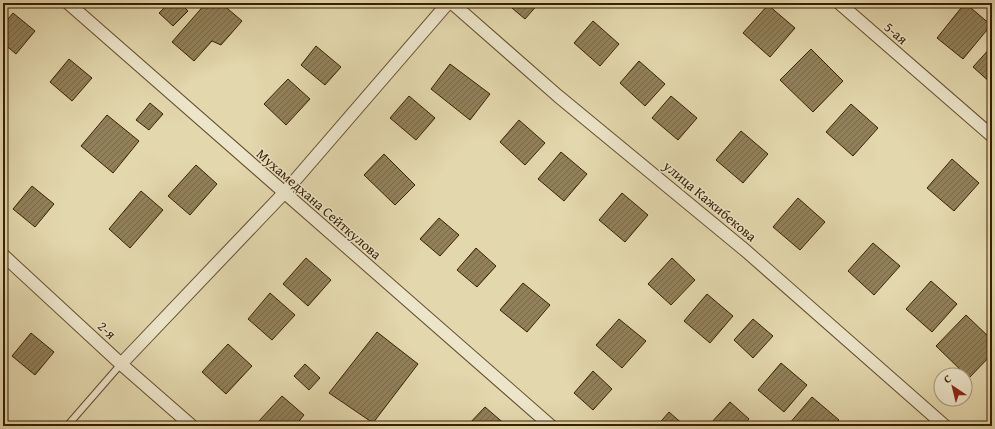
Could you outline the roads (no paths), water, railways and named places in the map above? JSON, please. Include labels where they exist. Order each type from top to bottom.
[{"type":"street","name":"Мухамедхана Сейткулова","points":[[68,3],[551,426]]},
{"type":"street","points":[[121,364],[284,193],[448,3]]},
{"type":"street","name":"улица Кажибекова","points":[[452,3],[558,96],[746,251],[945,426]]},
{"type":"street","name":"5-ая","points":[[839,3],[992,136]]},
{"type":"street","name":"2-я","points":[[3,255],[121,364],[192,426]]},
{"type":"lane","points":[[67,426],[121,364]]}]
